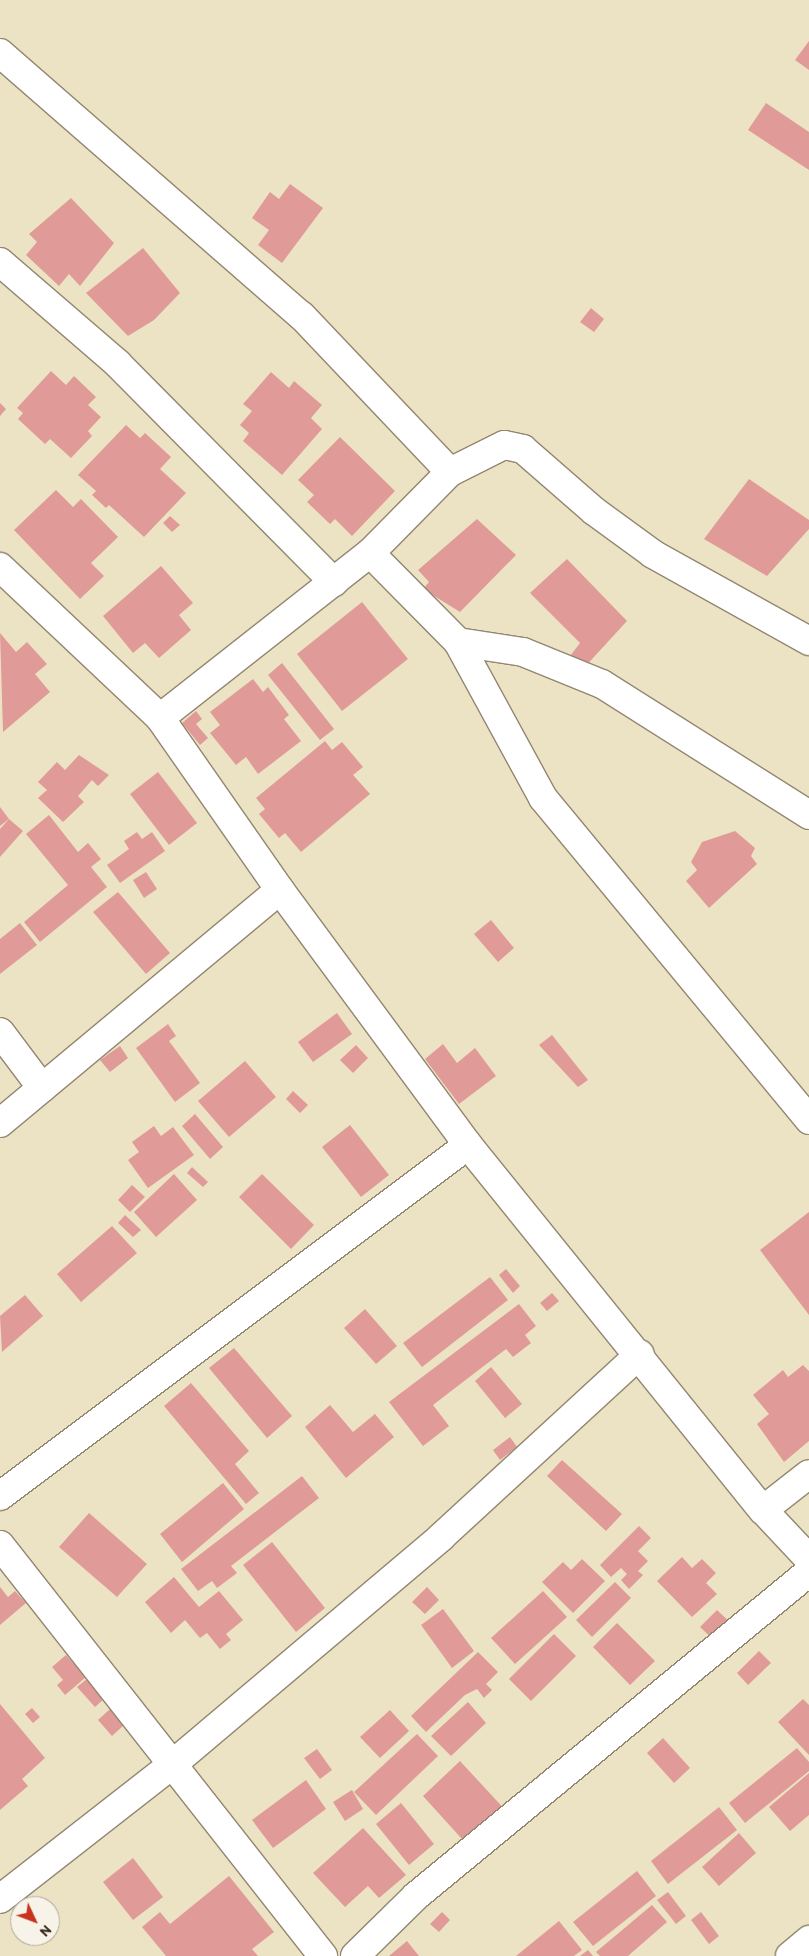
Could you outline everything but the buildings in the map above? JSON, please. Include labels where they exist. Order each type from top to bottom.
[{"type":"street","points":[[0,53],[302,316],[450,472]]},
{"type":"street","points":[[0,262],[118,364],[334,582]]},
{"type":"street","points":[[160,718],[370,553],[450,472],[504,445],[523,449],[594,511],[653,554],[809,641]]},
{"type":"street","points":[[370,553],[458,642],[543,798],[809,1120]]},
{"type":"street","points":[[0,567],[160,718],[280,890],[468,1145],[640,1354],[762,1510],[809,1559]]},
{"type":"street","points":[[458,642],[523,652],[602,684],[809,815]]},
{"type":"street","points":[[0,1123],[280,890]]},
{"type":"street","points":[[0,1032],[42,1088]]},
{"type":"street","points":[[0,1496],[468,1145]]},
{"type":"street","points":[[0,1899],[174,1763],[441,1537],[640,1354]]},
{"type":"street","points":[[762,1510],[809,1474]]},
{"type":"street","points":[[0,1545],[174,1763],[323,1956]]},
{"type":"street","points":[[355,1956],[416,1896],[809,1572]]},
{"type":"street","points":[[790,1956],[809,1940]]}]
